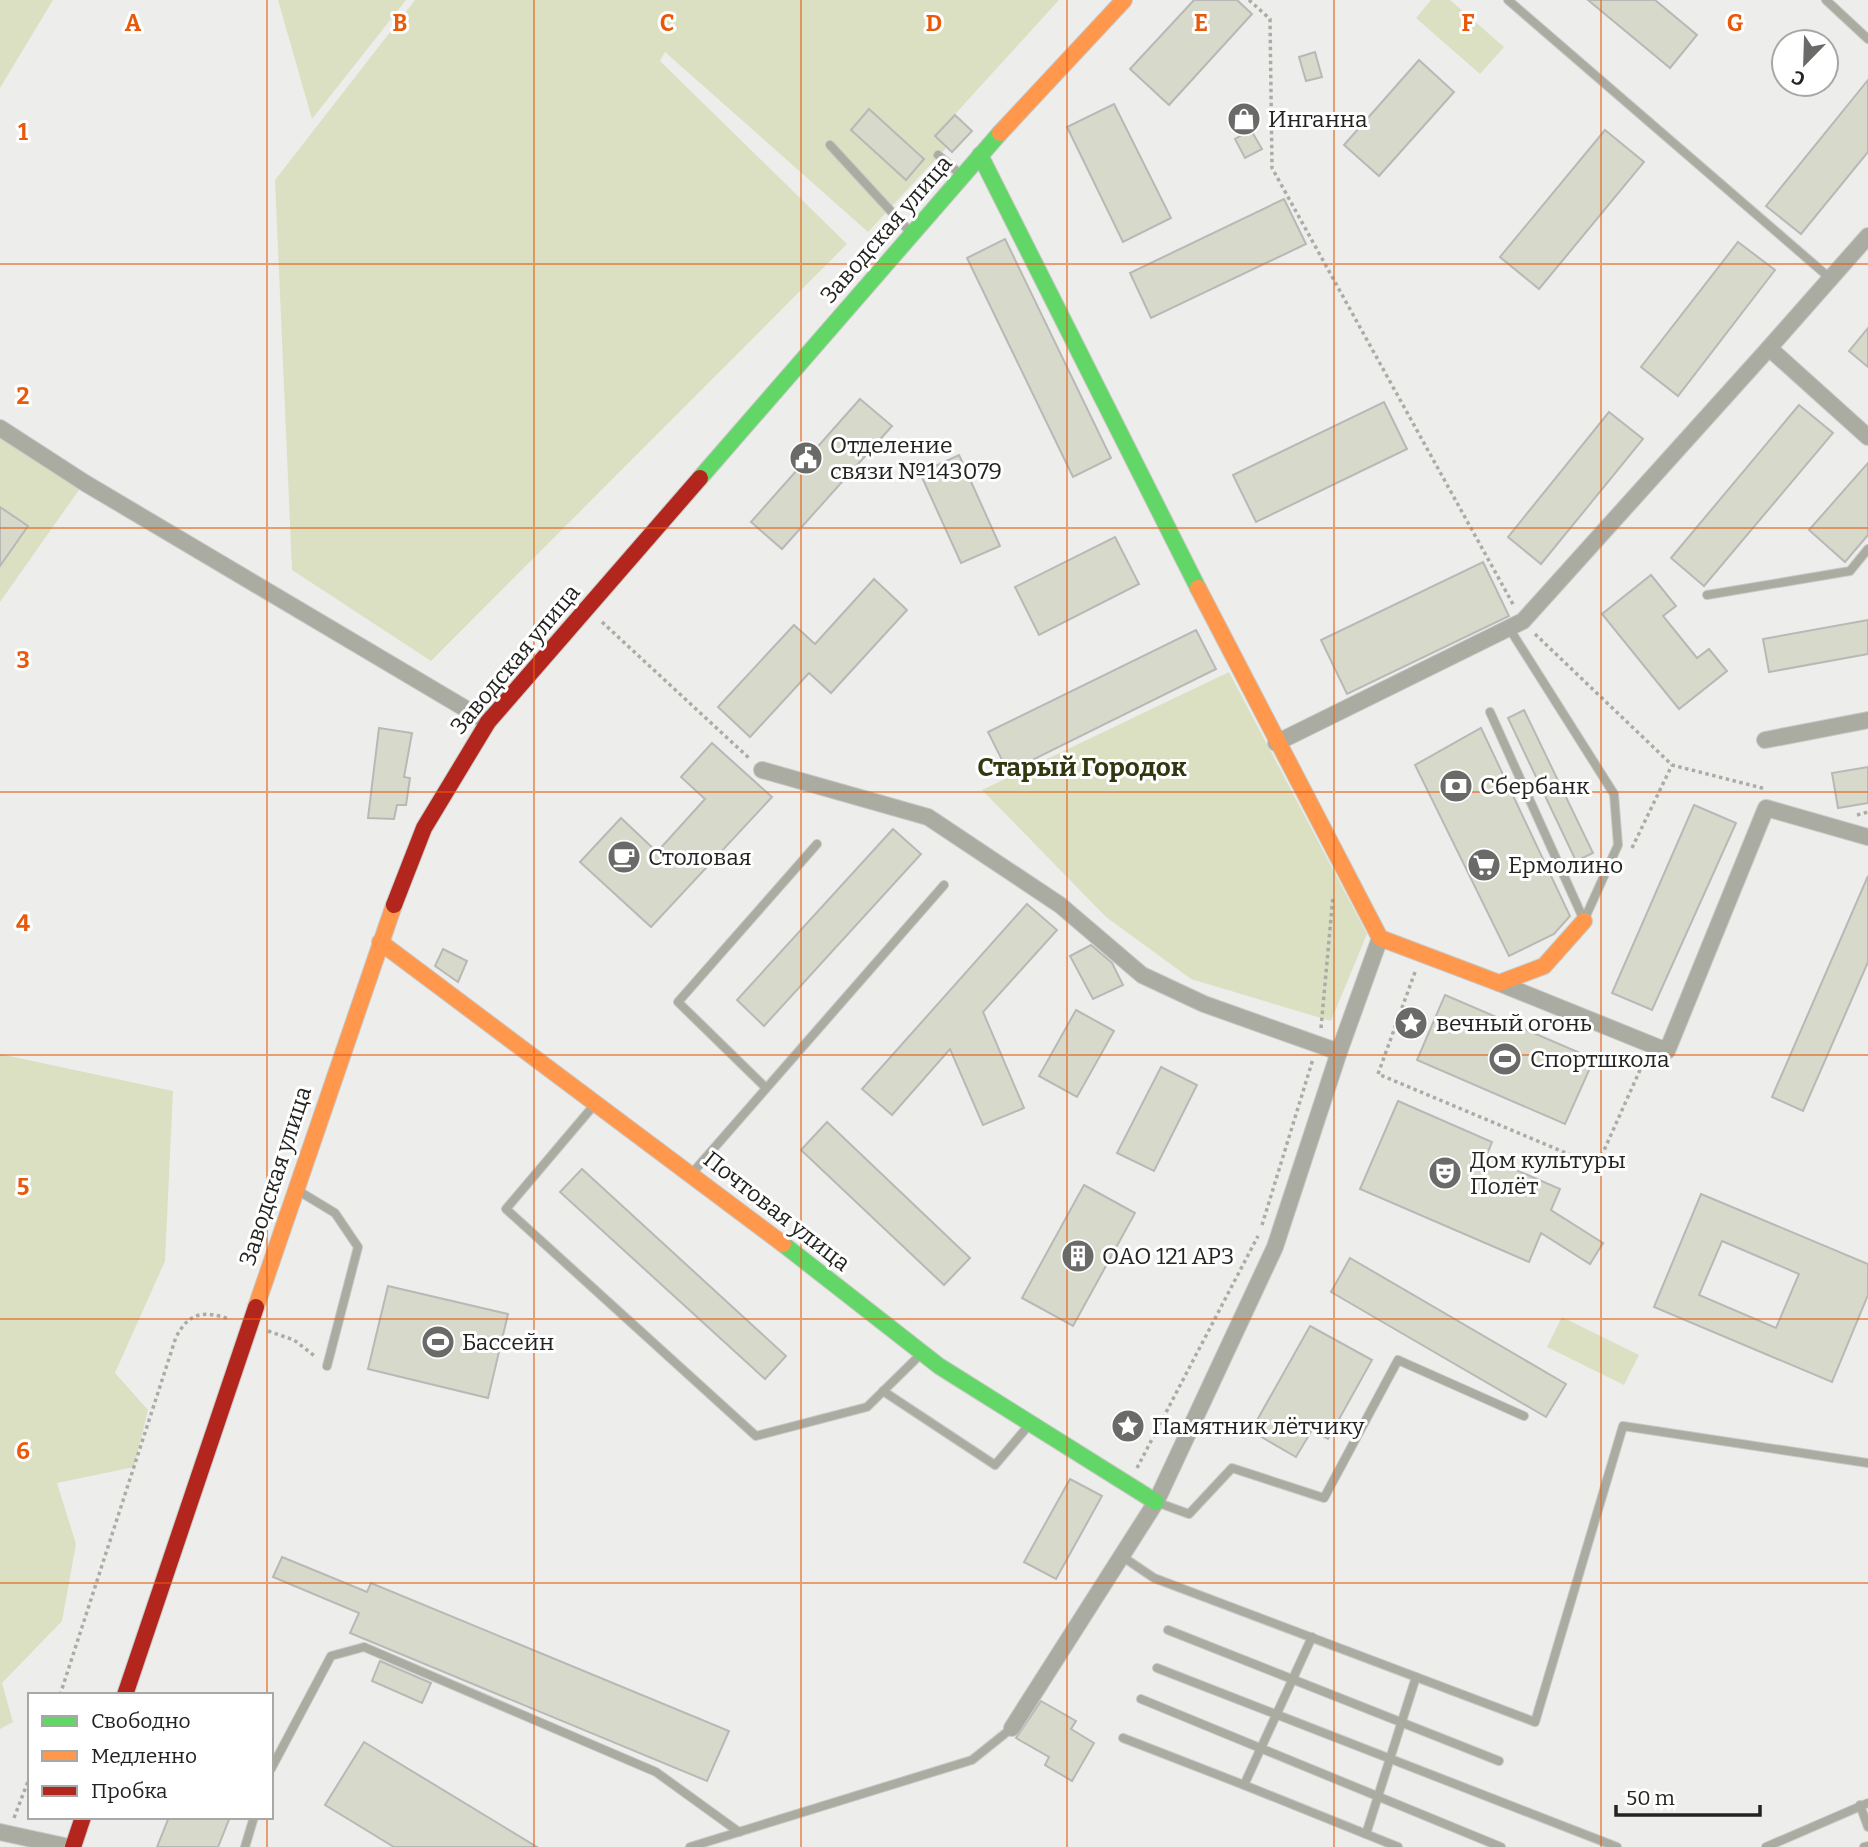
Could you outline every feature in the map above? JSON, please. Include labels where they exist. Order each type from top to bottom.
[{"type":"street","name":"Заводская улица","points":[[126,1693],[294,1189],[380,942],[424,828],[461,761],[488,722],[980,155],[1124,0]]},
{"type":"street","points":[[980,155],[1276,743],[1380,938],[1667,1051],[1766,808],[1868,837]]},
{"type":"street","points":[[1276,743],[1516,625],[1868,236]]},
{"type":"street","points":[[1769,348],[1868,437]]},
{"type":"street","points":[[0,428],[85,483],[488,722]]},
{"type":"street","points":[[1765,740],[1868,720]]},
{"type":"street","points":[[762,770],[928,817],[1060,905],[1142,975],[1204,1004],[1339,1052]]},
{"type":"street","points":[[1499,983],[1544,965],[1584,921]]},
{"type":"street","points":[[1012,1728],[1156,1502],[1275,1247],[1339,1052],[1380,938]]},
{"type":"street","name":"Почтовая улица","points":[[380,942],[692,1173],[922,1353],[1156,1502]]},
{"type":"street","points":[[4,1833],[71,1847],[82,1819]]},
{"type":"lane","points":[[1508,0],[1831,279]]},
{"type":"lane","points":[[1826,0],[1868,39]]},
{"type":"lane","points":[[830,145],[912,234]]},
{"type":"lane","points":[[938,155],[962,176]]},
{"type":"lane","points":[[1707,595],[1850,571],[1868,550]]},
{"type":"lane","points":[[1516,625],[1614,794],[1618,845],[1584,921]]},
{"type":"lane","points":[[1490,712],[1584,921]]},
{"type":"lane","points":[[766,1088],[678,1002],[817,844]]},
{"type":"lane","points":[[692,1173],[944,886]]},
{"type":"lane","points":[[597,1102],[506,1209],[756,1436],[867,1407],[922,1353]]},
{"type":"lane","points":[[294,1189],[335,1213],[358,1247],[327,1366]]},
{"type":"lane","points":[[1156,1502],[1189,1514],[1232,1468],[1324,1498],[1398,1360],[1524,1416]]},
{"type":"lane","points":[[883,1391],[995,1465],[1030,1423]]},
{"type":"lane","points":[[1123,1557],[1154,1578],[1535,1723],[1623,1426],[1868,1463]]},
{"type":"lane","points":[[1168,1630],[1499,1761]]},
{"type":"lane","points":[[1244,1785],[1312,1637]]},
{"type":"lane","points":[[273,1765],[331,1656],[363,1647],[656,1772],[739,1832]]},
{"type":"lane","points":[[1157,1668],[1617,1847]]},
{"type":"lane","points":[[1366,1834],[1416,1677]]},
{"type":"lane","points":[[1141,1699],[1502,1847]]},
{"type":"lane","points":[[690,1847],[972,1760],[1012,1728]]},
{"type":"lane","points":[[1123,1738],[1398,1847]]},
{"type":"lane","points":[[1766,1847],[1864,1804],[1868,1828]]},
{"type":"lane","points":[[245,1847],[253,1819]]},
{"type":"path","points":[[1250,0],[1270,19],[1272,168],[1516,625],[1672,765],[1767,790]]},
{"type":"path","points":[[587,608],[762,770]]},
{"type":"path","points":[[1848,816],[1868,813]]},
{"type":"path","points":[[1128,1484],[1258,1237],[1318,1044],[1334,886]]},
{"type":"path","points":[[1422,954],[1378,1074],[1597,1166],[1651,1045]]},
{"type":"path","points":[[61,1693],[168,1363],[184,1322],[211,1313],[250,1325],[294,1340],[327,1366]]},
{"type":"path","points":[[4,1833],[28,1780]]},
{"type":"green space","points":[[0,0],[53,0],[0,88]]},
{"type":"green space","points":[[278,0],[406,0],[312,119]]},
{"type":"green space","points":[[415,0],[1059,0],[936,135],[947,147],[868,232],[665,52],[660,61],[847,244],[431,661],[292,570],[275,180]]},
{"type":"green space","points":[[1431,0],[1450,0],[1504,47],[1480,74],[1416,18]]},
{"type":"green space","points":[[0,435],[81,487],[0,602]]},
{"type":"green space","points":[[1229,672],[1367,934],[1331,1021],[1191,979],[1106,917],[982,790]]},
{"type":"green space","points":[[0,1054],[173,1091],[165,1261],[115,1373],[148,1410],[134,1467],[57,1483],[76,1544],[62,1621],[2,1683],[13,1722],[0,1729]]},
{"type":"green space","points":[[1562,1317],[1639,1355],[1624,1385],[1547,1347]]},
{"type":"building","points":[[1194,0],[1237,0],[1252,14],[1169,105],[1130,69]]},
{"type":"building","points":[[1588,0],[1655,0],[1697,35],[1670,68]]},
{"type":"building","points":[[1315,52],[1322,77],[1306,81],[1299,57]]},
{"type":"building","points":[[1419,60],[1454,92],[1379,176],[1344,145]]},
{"type":"building","points":[[1868,80],[1868,152],[1801,234],[1766,206]]},
{"type":"building","points":[[1114,104],[1171,218],[1123,242],[1067,127]]},
{"type":"building","points":[[869,109],[924,159],[906,180],[851,130]]},
{"type":"building","points":[[955,115],[972,131],[952,152],[935,136]]},
{"type":"building","points":[[1251,130],[1262,149],[1245,158],[1235,139]]},
{"type":"building","points":[[1605,130],[1644,162],[1539,289],[1500,257]]},
{"type":"building","points":[[1284,199],[1306,244],[1151,318],[1130,273]]},
{"type":"building","points":[[1005,239],[1111,458],[1073,477],[967,258]]},
{"type":"building","points":[[1738,242],[1775,270],[1678,396],[1641,367]]},
{"type":"building","points":[[1868,328],[1868,367],[1849,351]]},
{"type":"building","points":[[860,399],[892,426],[782,549],[751,522]]},
{"type":"building","points":[[1384,402],[1407,449],[1256,522],[1233,475]]},
{"type":"building","points":[[1799,405],[1833,433],[1704,586],[1671,558]]},
{"type":"building","points":[[1609,412],[1643,439],[1541,564],[1508,537]]},
{"type":"building","points":[[959,455],[1000,546],[961,563],[920,473]]},
{"type":"building","points":[[1868,463],[1868,535],[1845,562],[1809,530]]},
{"type":"building","points":[[0,507],[28,526],[0,566]]},
{"type":"building","points":[[1115,537],[1139,584],[1039,635],[1015,587]]},
{"type":"building","points":[[1483,562],[1509,616],[1347,694],[1321,640]]},
{"type":"building","points":[[1651,575],[1676,606],[1663,616],[1697,658],[1709,649],[1727,671],[1679,709],[1602,614]]},
{"type":"building","points":[[874,579],[907,610],[831,693],[809,673],[750,737],[718,707],[794,625],[815,644]]},
{"type":"building","points":[[1868,620],[1868,654],[1769,672],[1763,639]]},
{"type":"building","points":[[1196,630],[1216,669],[1008,772],[988,732]]},
{"type":"building","points":[[1524,710],[1593,853],[1576,861],[1508,718]]},
{"type":"building","points":[[379,728],[412,733],[404,777],[410,778],[406,805],[397,805],[394,819],[368,818]]},
{"type":"building","points":[[1481,728],[1570,916],[1554,934],[1509,956],[1415,765]]},
{"type":"building","points":[[712,743],[772,797],[651,927],[580,862],[621,818],[657,852],[705,799],[681,777]]},
{"type":"building","points":[[1868,767],[1868,803],[1838,808],[1832,773]]},
{"type":"building","points":[[1694,805],[1736,823],[1652,1010],[1612,993]]},
{"type":"building","points":[[893,829],[921,854],[764,1026],[737,1000]]},
{"type":"building","points":[[1868,876],[1868,962],[1803,1111],[1772,1097]]},
{"type":"building","points":[[1027,904],[1057,930],[983,1012],[1024,1108],[983,1125],[950,1049],[892,1115],[862,1089]]},
{"type":"building","points":[[1091,945],[1112,963],[1123,985],[1093,999],[1070,956]]},
{"type":"building","points":[[443,949],[467,961],[458,982],[435,966]]},
{"type":"building","name":"Спортшкола","points":[[1445,995],[1594,1059],[1565,1124],[1417,1060]]},
{"type":"building","points":[[1076,1010],[1114,1031],[1077,1097],[1039,1076]]},
{"type":"building","points":[[1161,1067],[1197,1085],[1154,1171],[1117,1153]]},
{"type":"building","name":"Дом культуры Полёт","points":[[1398,1101],[1492,1142],[1486,1157],[1560,1189],[1551,1210],[1603,1243],[1590,1264],[1541,1233],[1529,1262],[1360,1189]]},
{"type":"building","points":[[827,1122],[970,1258],[944,1285],[801,1150]]},
{"type":"building","points":[[582,1169],[786,1356],[765,1379],[560,1192]]},
{"type":"building","name":"OAO 121 АРЗ","points":[[1084,1185],[1135,1213],[1073,1326],[1022,1298]]},
{"type":"building","points":[[1701,1194],[1868,1264],[1868,1295],[1832,1382],[1654,1307]],"holes":[[[1722,1241],[1799,1274],[1776,1328],[1699,1295]]]},
{"type":"building","points":[[1350,1258],[1566,1384],[1546,1417],[1331,1292]]},
{"type":"building","name":"Бассейн","points":[[388,1286],[508,1314],[488,1398],[368,1369]]},
{"type":"building","points":[[1310,1326],[1372,1360],[1328,1439],[1312,1430],[1296,1457],[1251,1431]]},
{"type":"building","points":[[1070,1479],[1102,1496],[1056,1579],[1024,1562]]},
{"type":"building","points":[[282,1557],[367,1592],[371,1583],[729,1731],[707,1781],[350,1633],[359,1613],[273,1577]]},
{"type":"building","points":[[380,1661],[431,1683],[422,1703],[372,1681]]},
{"type":"building","points":[[1041,1701],[1076,1721],[1071,1729],[1094,1743],[1072,1781],[1045,1765],[1049,1757],[1016,1738]]},
{"type":"building","points":[[364,1742],[537,1847],[394,1847],[325,1805]]},
{"type":"building","points":[[168,1819],[229,1819],[218,1847],[157,1847]]},
{"type":"traffic: fast","points":[[700,478],[1000,133]]},
{"type":"traffic: fast","points":[[980,155],[1198,588]]},
{"type":"traffic: fast","points":[[783,1244],[939,1366],[1156,1502]]},
{"type":"traffic: slow","points":[[1000,133],[1124,0]]},
{"type":"traffic: slow","points":[[1198,588],[1380,938],[1499,983],[1544,966],[1584,921]]},
{"type":"traffic: slow","points":[[256,1307],[394,905]]},
{"type":"traffic: slow","points":[[380,942],[783,1244]]},
{"type":"traffic: jam","points":[[394,905],[424,828],[488,722],[700,478]]},
{"type":"traffic: jam","points":[[126,1693],[256,1307]]},
{"type":"traffic: jam","points":[[73,1847],[82,1819]]},
{"type":"place","name":"Инганна","points":[[1244,119]]},
{"type":"place","name":"Отделение связи №143079","points":[[806,458]]},
{"type":"place","name":"Сбербанк","points":[[1456,786]]},
{"type":"place","name":"Столовая","points":[[624,857]]},
{"type":"place","name":"Ермолино","points":[[1484,865]]},
{"type":"place","name":"вечный огонь","points":[[1411,1023]]},
{"type":"place","name":"Спортшкола","points":[[1505,1059]]},
{"type":"place","name":"Дом культуры Полёт","points":[[1445,1173]]},
{"type":"place","name":"OAO 121 АРЗ","points":[[1078,1256]]},
{"type":"place","name":"Бассейн","points":[[438,1342]]},
{"type":"place","name":"Памятник лётчику","points":[[1128,1426]]},
{"type":"district","name":"Старый Городок","points":[[1082,767]]}]
